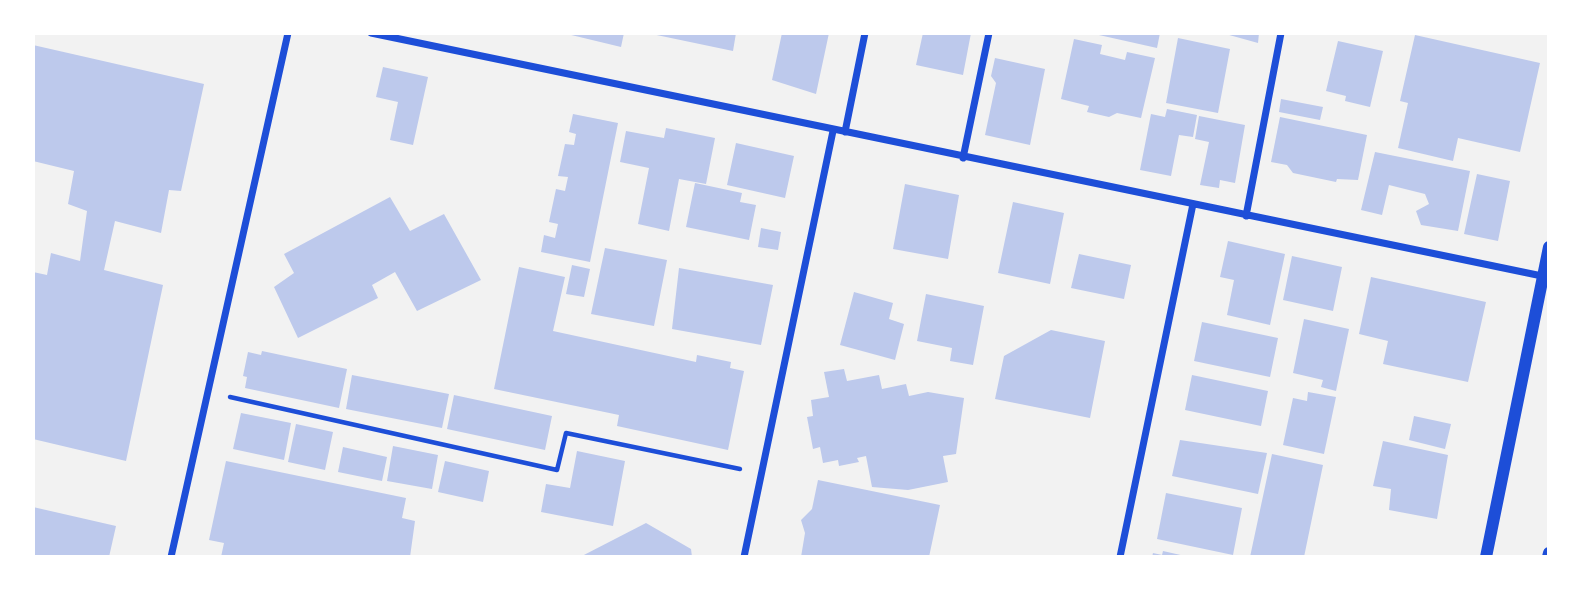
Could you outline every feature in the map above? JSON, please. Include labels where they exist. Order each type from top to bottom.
[{"type":"street","points":[[171,557],[288,33]]},
{"type":"street","points":[[371,33],[1546,277]]},
{"type":"street","points":[[845,132],[865,33]]},
{"type":"street","points":[[963,158],[989,33]]},
{"type":"street","points":[[1246,216],[1281,33]]},
{"type":"street","points":[[744,557],[833,131]]},
{"type":"street","points":[[1120,557],[1193,204]]},
{"type":"street","points":[[1486,557],[1546,277],[1549,247]]},
{"type":"path","points":[[208,392],[557,470],[566,433],[762,473]]},
{"type":"building","points":[[563,33],[624,33],[621,47]]},
{"type":"building","points":[[647,33],[736,33],[733,51]]},
{"type":"building","points":[[782,33],[829,33],[816,94],[772,80]]},
{"type":"building","points":[[923,33],[971,33],[963,75],[916,65]]},
{"type":"building","points":[[1090,33],[1160,33],[1157,48]]},
{"type":"building","points":[[1222,33],[1259,33],[1258,43]]},
{"type":"building","points":[[1415,35],[1540,63],[1520,152],[1458,138],[1453,161],[1398,148],[1408,103],[1400,101]]},
{"type":"building","points":[[1178,38],[1230,49],[1218,113],[1166,103]]},
{"type":"building","points":[[1074,39],[1102,45],[1100,54],[1125,60],[1127,52],[1155,58],[1141,118],[1117,113],[1109,117],[1087,112],[1089,106],[1061,99]]},
{"type":"building","points":[[1338,41],[1383,51],[1370,107],[1345,101],[1346,96],[1326,91]]},
{"type":"building","points":[[33,45],[204,84],[181,191],[169,190],[161,233],[115,221],[104,270],[163,285],[126,461],[33,439],[33,272],[47,275],[51,253],[80,261],[87,211],[68,204],[74,171],[33,161]]},
{"type":"building","points":[[995,58],[1045,69],[1030,145],[985,135],[996,83],[991,76]]},
{"type":"building","points":[[383,67],[428,77],[413,145],[390,140],[398,102],[376,97]]},
{"type":"building","points":[[1281,99],[1323,107],[1320,120],[1279,112]]},
{"type":"building","points":[[1167,109],[1197,115],[1193,137],[1179,135],[1171,176],[1140,170],[1151,114],[1165,117]]},
{"type":"building","points":[[573,114],[618,123],[590,262],[541,252],[544,235],[555,238],[558,224],[549,222],[556,189],[565,191],[568,177],[558,176],[565,144],[574,145],[576,134],[569,132]]},
{"type":"building","points":[[1199,116],[1245,125],[1235,183],[1220,180],[1219,188],[1200,185],[1209,142],[1195,139]]},
{"type":"building","points":[[1280,117],[1367,135],[1358,180],[1337,179],[1336,182],[1293,173],[1287,165],[1271,162]]},
{"type":"building","points":[[666,128],[715,138],[706,184],[679,179],[669,231],[638,224],[649,168],[620,162],[626,131],[664,138]]},
{"type":"building","points":[[736,143],[794,156],[785,198],[727,185]]},
{"type":"building","points":[[1375,152],[1470,171],[1458,231],[1421,225],[1416,211],[1429,204],[1425,194],[1389,185],[1382,215],[1361,210]]},
{"type":"building","points":[[1477,174],[1510,181],[1498,241],[1464,234]]},
{"type":"building","points":[[695,183],[742,193],[740,202],[756,205],[749,240],[686,227]]},
{"type":"building","points":[[905,184],[959,195],[948,259],[893,249]]},
{"type":"building","points":[[390,197],[410,231],[444,214],[481,280],[417,311],[395,272],[372,285],[378,298],[298,338],[274,287],[294,273],[284,254]]},
{"type":"building","points":[[1013,202],[1064,213],[1050,284],[998,273]]},
{"type":"building","points":[[761,228],[781,232],[778,250],[758,247]]},
{"type":"building","points":[[1228,241],[1285,254],[1270,325],[1227,315],[1234,280],[1220,277]]},
{"type":"building","points":[[605,248],[667,260],[654,326],[591,314]]},
{"type":"building","points":[[1079,254],[1131,265],[1124,299],[1071,288]]},
{"type":"building","points":[[1292,256],[1342,267],[1333,311],[1283,300]]},
{"type":"building","points":[[572,265],[590,269],[584,297],[566,294]]},
{"type":"building","points":[[519,267],[565,277],[553,331],[696,362],[697,355],[731,362],[730,368],[744,371],[728,450],[617,426],[619,415],[494,389]]},
{"type":"building","points":[[679,268],[773,285],[761,345],[672,329]]},
{"type":"building","points":[[1371,277],[1486,302],[1468,382],[1383,364],[1388,341],[1359,334]]},
{"type":"building","points":[[854,292],[893,303],[889,319],[904,324],[895,360],[840,345]]},
{"type":"building","points":[[926,294],[984,306],[973,365],[950,361],[952,348],[917,341]]},
{"type":"building","points":[[1304,319],[1349,329],[1336,391],[1321,387],[1323,380],[1293,373]]},
{"type":"building","points":[[1202,322],[1278,338],[1270,377],[1194,361]]},
{"type":"building","points":[[1051,330],[1105,341],[1090,418],[995,399],[1004,356]]},
{"type":"building","points":[[262,351],[347,369],[339,408],[245,388],[247,377],[243,376],[248,352],[261,355]]},
{"type":"building","points":[[844,369],[847,381],[879,375],[882,389],[906,384],[909,396],[928,392],[964,398],[956,454],[943,456],[948,482],[908,490],[872,487],[866,456],[857,458],[859,462],[839,466],[838,460],[823,463],[820,447],[813,449],[807,417],[813,416],[811,400],[829,397],[824,372]]},
{"type":"building","points":[[352,375],[449,394],[442,428],[346,409]]},
{"type":"building","points":[[1192,375],[1268,391],[1261,426],[1185,410]]},
{"type":"building","points":[[1308,392],[1336,397],[1324,454],[1283,445],[1293,398],[1307,401]]},
{"type":"building","points":[[454,395],[552,416],[545,450],[447,429]]},
{"type":"building","points":[[241,413],[291,423],[284,460],[233,449]]},
{"type":"building","points":[[1414,416],[1451,424],[1445,449],[1409,440]]},
{"type":"building","points":[[296,424],[333,432],[325,470],[288,462]]},
{"type":"building","points":[[1180,440],[1267,453],[1258,494],[1172,476]]},
{"type":"building","points":[[1383,441],[1448,455],[1437,519],[1389,510],[1391,489],[1373,486]]},
{"type":"building","points":[[393,446],[438,455],[432,489],[387,481]]},
{"type":"building","points":[[343,447],[387,457],[382,481],[338,472]]},
{"type":"building","points":[[577,451],[625,461],[613,526],[541,512],[546,484],[570,488]]},
{"type":"building","points":[[1272,454],[1323,465],[1304,557],[1250,557]]},
{"type":"building","points":[[226,461],[406,498],[402,518],[415,521],[410,557],[221,557],[224,543],[209,540]]},
{"type":"building","points":[[445,461],[489,471],[483,502],[438,492]]},
{"type":"building","points":[[818,480],[940,505],[929,557],[801,557],[805,533],[801,520],[812,509]]},
{"type":"building","points":[[1166,493],[1242,508],[1233,555],[1157,539]]},
{"type":"building","points":[[33,507],[116,526],[109,557],[33,557]]},
{"type":"building","points":[[646,523],[691,549],[692,557],[580,557]]},
{"type":"building","points":[[1163,551],[1185,557],[1152,557],[1153,553],[1162,555]]}]
